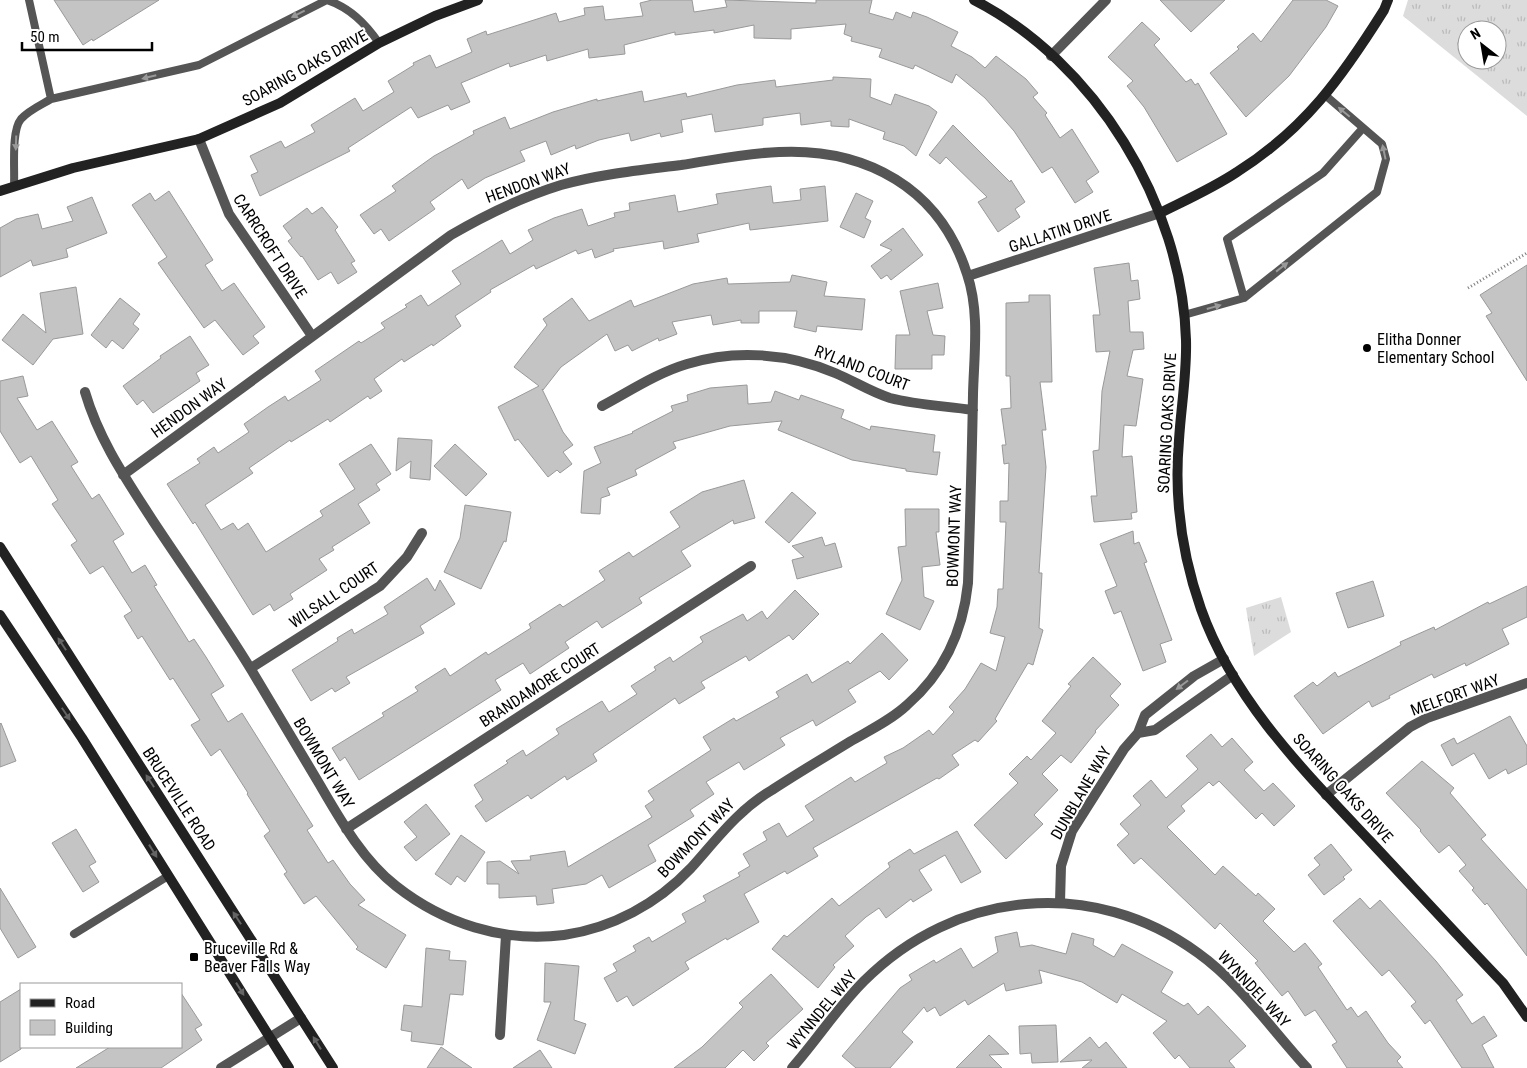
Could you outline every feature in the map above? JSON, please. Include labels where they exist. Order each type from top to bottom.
[{"type":"street","name":"SOARING OAKS DRIVE","points":[[0,191],[14,185],[73,168],[199,139],[280,102],[379,44],[435,16],[478,0]]},
{"type":"street","name":"SOARING OAKS DRIVE","points":[[974,0],[1020,28],[1077,82],[1109,120],[1147,183],[1160,213],[1173,255],[1184,316],[1186,380],[1179,442],[1180,524],[1188,565],[1201,609],[1224,659],[1257,712],[1326,795],[1503,983],[1527,1017]]},
{"type":"street","points":[[1051,56],[1106,0]]},
{"type":"street","points":[[1160,213],[1221,182],[1273,147],[1325,96],[1364,42],[1388,0]]},
{"type":"street","name":"CARRCROFT DRIVE","points":[[199,139],[229,214],[312,336]]},
{"type":"street","name":"HENDON WAY","points":[[123,475],[451,235],[486,214],[524,197],[582,180],[759,153],[801,152],[841,156],[879,169],[913,191],[941,220],[962,260],[968,276]]},
{"type":"street","name":"GALLATIN DRIVE","points":[[968,276],[1160,213]]},
{"type":"street","name":"BOWMONT WAY","points":[[85,392],[100,433],[123,475],[251,668],[346,829],[380,872],[440,916],[476,929],[506,935],[564,935],[600,926],[634,912],[679,879],[718,835],[748,806],[901,710],[934,677],[954,642],[966,604],[975,327],[968,276]]},
{"type":"street","name":"RYLAND COURT","points":[[602,406],[669,370],[706,359],[744,355],[781,358],[809,364],[836,373],[871,391],[909,402],[973,410]]},
{"type":"street","name":"WILSALL COURT","points":[[251,668],[380,586],[407,557],[422,534]]},
{"type":"street","name":"BRUCEVILLE ROAD","points":[[0,547],[333,1068]]},
{"type":"street","name":"BRANDAMORE COURT","points":[[346,829],[751,566]]},
{"type":"street","points":[[0,615],[82,738],[289,1068]]},
{"type":"street","name":"DUNBLANE WAY","points":[[1060,902],[1061,866],[1072,832],[1124,749],[1138,734],[1146,715],[1194,676],[1224,659]]},
{"type":"street","name":"DUNBLANE WAY","points":[[1138,734],[1155,730],[1234,674]]},
{"type":"street","name":"MELFORT WAY","points":[[1326,795],[1410,727],[1427,718],[1525,688]]},
{"type":"street","name":"WYNNDEL WAY","points":[[792,1068],[864,980],[920,938],[945,925],[978,912],[1020,904],[1060,902],[1104,909],[1145,922],[1182,942],[1216,968],[1231,983],[1307,1068]]},
{"type":"street","points":[[500,1035],[506,935]]},
{"type":"street","points":[[221,1068],[301,1018]]},
{"type":"lane","points":[[29,0],[51,99]]},
{"type":"lane","points":[[14,185],[16,128],[21,120],[32,110],[51,99],[199,65],[326,0],[340,5],[353,13],[368,28],[379,44]]},
{"type":"lane","points":[[1184,316],[1244,298],[1377,192],[1386,159],[1382,144],[1325,96]]},
{"type":"lane","points":[[1244,298],[1227,239],[1323,174],[1363,128]]},
{"type":"lane","points":[[74,934],[168,876]]},
{"type":"path","points":[[1468,288],[1527,253]]},
{"type":"green space","points":[[1408,0],[1527,0],[1527,116],[1470,70],[1507,70],[1507,20],[1457,20],[1457,60],[1403,16]]},
{"type":"green space","points":[[1281,597],[1291,632],[1254,656],[1246,608]]},
{"type":"building","points":[[54,0],[159,0],[93,41],[92,39],[83,45]]},
{"type":"building","points":[[652,0],[692,0],[694,12],[727,7],[725,0],[816,3],[816,0],[872,0],[869,13],[893,20],[896,12],[911,18],[913,12],[927,17],[958,32],[951,46],[972,57],[985,68],[996,56],[1026,79],[1038,93],[1033,97],[1047,113],[1045,115],[1060,138],[1072,129],[1099,172],[1086,181],[1093,192],[1075,203],[1052,167],[1042,173],[1014,131],[985,98],[956,74],[952,83],[915,65],[913,69],[879,57],[882,49],[851,41],[852,37],[844,34],[846,24],[791,29],[791,39],[754,38],[754,25],[714,33],[714,30],[675,35],[675,32],[624,45],[625,54],[589,58],[588,49],[547,61],[546,55],[510,67],[509,63],[461,83],[470,102],[451,110],[448,105],[418,118],[411,107],[348,148],[350,151],[260,196],[251,175],[258,172],[250,156],[281,141],[285,148],[315,132],[311,125],[355,98],[363,111],[394,92],[388,81],[414,65],[413,63],[430,55],[436,68],[472,52],[467,39],[486,31],[487,35],[556,13],[559,22],[585,15],[584,8],[603,6],[605,20],[643,16],[640,3]]},
{"type":"building","points":[[1160,0],[1225,0],[1191,32]]},
{"type":"building","points":[[1293,0],[1326,0],[1338,6],[1326,27],[1289,76],[1246,117],[1210,73],[1239,49],[1237,47],[1253,33],[1261,42]]},
{"type":"building","points":[[1142,22],[1160,39],[1154,45],[1186,82],[1191,79],[1195,85],[1198,83],[1227,134],[1177,162],[1144,107],[1127,86],[1133,81],[1108,57]]},
{"type":"building","points":[[833,77],[871,79],[870,97],[891,105],[895,94],[929,106],[937,112],[916,156],[904,146],[883,139],[885,132],[849,119],[849,127],[831,126],[831,121],[801,125],[800,113],[763,118],[763,125],[715,132],[712,114],[681,120],[683,132],[661,137],[660,133],[631,141],[629,133],[599,140],[576,149],[575,145],[551,155],[546,141],[520,151],[525,161],[485,178],[468,189],[462,179],[430,202],[435,209],[389,241],[381,229],[374,234],[360,215],[396,191],[392,186],[434,156],[474,134],[473,131],[505,117],[510,129],[553,112],[597,99],[597,101],[642,91],[644,102],[686,93],[687,97],[737,85],[775,80],[776,87],[833,80]]},
{"type":"building","points":[[953,125],[1010,182],[1011,180],[1025,202],[1015,209],[1020,217],[998,232],[978,202],[987,197],[946,157],[940,164],[929,155]]},
{"type":"building","points":[[771,186],[773,203],[801,200],[800,189],[825,186],[828,221],[750,230],[749,223],[697,234],[699,242],[664,249],[663,241],[613,249],[614,251],[595,258],[592,249],[578,254],[576,250],[536,269],[534,265],[490,290],[491,292],[455,316],[461,326],[433,346],[432,344],[404,362],[402,359],[374,379],[382,391],[370,399],[368,396],[330,422],[328,419],[291,442],[290,440],[249,468],[253,473],[205,505],[221,530],[233,523],[238,530],[248,523],[266,552],[323,516],[320,511],[355,489],[339,464],[371,444],[391,474],[376,484],[380,490],[358,504],[370,523],[332,547],[334,550],[319,559],[327,570],[290,594],[293,599],[274,611],[270,604],[253,615],[195,522],[193,524],[167,484],[200,463],[197,459],[214,447],[218,453],[249,432],[244,424],[268,407],[285,396],[288,401],[321,380],[315,371],[359,341],[361,343],[385,328],[381,323],[407,307],[405,305],[421,295],[428,306],[461,284],[452,271],[502,240],[510,254],[533,240],[528,230],[554,218],[582,209],[588,226],[615,217],[614,213],[630,210],[629,203],[675,195],[678,212],[718,204],[716,194]]},
{"type":"building","points":[[169,191],[213,260],[205,265],[222,291],[234,283],[265,327],[253,336],[259,343],[243,355],[215,320],[204,328],[158,263],[167,257],[132,205],[150,193],[155,201]]},
{"type":"building","points":[[856,193],[873,201],[865,218],[871,221],[864,238],[840,227]]},
{"type":"building","points":[[92,197],[107,233],[66,249],[68,257],[33,266],[31,260],[0,277],[0,228],[16,219],[38,214],[42,229],[73,221],[67,207]]},
{"type":"building","points":[[322,207],[338,227],[335,230],[355,261],[351,263],[357,272],[338,284],[331,272],[318,280],[302,256],[288,241],[292,238],[283,226],[307,208],[312,214]]},
{"type":"building","points":[[903,228],[923,255],[891,280],[887,275],[881,279],[871,266],[892,250],[880,245]]},
{"type":"building","points":[[1129,263],[1131,281],[1138,280],[1140,299],[1128,301],[1130,332],[1143,332],[1144,349],[1133,350],[1127,376],[1143,379],[1136,426],[1124,425],[1122,457],[1132,456],[1137,512],[1131,513],[1132,519],[1094,522],[1091,496],[1097,496],[1093,451],[1099,450],[1102,391],[1110,351],[1096,352],[1093,315],[1100,315],[1094,268]]},
{"type":"building","points":[[1527,265],[1527,381],[1486,316],[1492,313],[1480,295]]},
{"type":"building","points":[[792,275],[827,282],[824,296],[865,299],[862,330],[817,326],[816,332],[794,327],[797,311],[759,311],[759,323],[741,323],[741,320],[713,325],[711,315],[672,322],[677,334],[659,341],[658,338],[632,351],[628,345],[615,351],[607,334],[561,367],[542,389],[563,432],[573,445],[563,452],[572,464],[560,473],[557,470],[548,477],[518,439],[515,441],[498,407],[539,386],[514,367],[547,325],[543,319],[572,298],[589,321],[631,300],[634,307],[693,284],[727,278],[728,284],[790,282]]},
{"type":"building","points":[[938,283],[943,308],[927,311],[933,335],[945,336],[944,355],[932,355],[932,369],[895,369],[896,335],[910,335],[900,291]]},
{"type":"building","points":[[76,287],[83,334],[53,339],[33,365],[2,340],[23,314],[46,333],[40,293]]},
{"type":"building","points":[[1029,295],[1050,295],[1052,382],[1040,382],[1046,430],[1042,430],[1046,467],[1039,573],[1042,573],[1039,628],[1043,630],[1033,665],[1028,663],[995,719],[997,721],[978,742],[975,740],[952,755],[959,765],[939,779],[937,778],[813,848],[818,856],[787,874],[785,871],[744,894],[759,922],[727,940],[726,938],[685,962],[689,969],[633,1006],[627,996],[617,1002],[604,978],[617,971],[613,964],[636,951],[633,946],[649,937],[652,942],[686,922],[682,914],[706,901],[703,896],[740,876],[738,873],[750,866],[743,854],[767,840],[763,832],[779,823],[787,837],[814,820],[805,806],[851,777],[855,782],[887,763],[884,757],[903,748],[929,730],[933,735],[954,712],[949,707],[965,689],[981,663],[996,671],[1005,637],[990,633],[997,607],[998,589],[1003,589],[1006,522],[1000,522],[1000,501],[1008,501],[1009,463],[1004,464],[1002,445],[1006,445],[1001,409],[1011,408],[1010,376],[1006,376],[1006,303],[1029,302]]},
{"type":"building","points":[[120,298],[140,314],[133,324],[139,329],[123,349],[112,340],[106,348],[91,335]]},
{"type":"building","points":[[190,336],[209,365],[196,373],[200,381],[153,413],[143,400],[137,405],[123,386],[161,358],[160,356]]},
{"type":"building","points":[[23,376],[28,396],[17,398],[37,430],[52,421],[78,462],[71,466],[92,499],[99,494],[124,534],[113,541],[132,573],[145,565],[157,585],[154,586],[189,642],[194,639],[206,657],[224,686],[211,694],[228,722],[242,713],[313,826],[307,830],[328,863],[333,860],[350,884],[365,900],[358,905],[406,935],[386,968],[356,949],[358,947],[316,896],[304,904],[284,874],[287,872],[264,836],[270,831],[248,793],[220,749],[211,756],[191,725],[200,720],[173,678],[170,680],[142,636],[138,639],[124,616],[132,611],[103,566],[90,574],[71,545],[77,541],[52,504],[58,500],[31,456],[20,463],[0,431],[0,381]]},
{"type":"building","points":[[747,385],[748,404],[771,402],[775,391],[799,400],[801,395],[844,410],[841,418],[870,430],[871,426],[935,435],[933,452],[940,452],[937,475],[852,460],[778,430],[782,421],[730,426],[673,442],[676,448],[635,470],[637,475],[607,488],[610,495],[601,498],[600,514],[581,513],[584,471],[601,463],[594,447],[633,433],[673,411],[671,406],[688,401],[687,395],[710,388]]},
{"type":"building","points":[[398,438],[432,440],[430,480],[410,478],[411,461],[396,471]]},
{"type":"building","points":[[455,444],[487,474],[466,496],[434,466]]},
{"type":"building","points":[[744,480],[755,518],[734,524],[733,520],[681,551],[691,566],[639,598],[642,603],[602,628],[597,621],[565,642],[569,648],[530,674],[523,663],[495,680],[501,690],[359,780],[345,757],[340,761],[332,748],[384,716],[382,713],[418,691],[415,687],[445,668],[450,676],[486,652],[488,655],[531,628],[529,624],[560,604],[563,607],[605,580],[599,571],[629,552],[633,557],[680,527],[670,512],[702,492]]},
{"type":"building","points":[[792,492],[816,513],[789,543],[765,522]]},
{"type":"building","points":[[465,505],[511,512],[506,542],[504,541],[481,589],[444,572],[460,538]]},
{"type":"building","points":[[905,509],[939,509],[939,532],[936,532],[940,565],[922,567],[924,597],[934,601],[920,630],[886,614],[902,580],[898,547],[906,546]]},
{"type":"building","points":[[1133,531],[1134,544],[1139,542],[1147,562],[1144,563],[1172,640],[1160,644],[1166,662],[1143,671],[1121,611],[1114,614],[1105,591],[1117,586],[1100,544]]},
{"type":"building","points":[[822,537],[825,546],[835,543],[842,567],[797,579],[792,560],[804,557],[792,546]]},
{"type":"building","points":[[427,578],[435,591],[440,580],[455,604],[420,626],[424,633],[346,677],[350,683],[335,692],[332,688],[311,701],[292,670],[338,641],[337,638],[352,629],[354,634],[388,614],[384,607]]},
{"type":"building","points":[[1373,581],[1384,616],[1348,628],[1336,593]]},
{"type":"building","points":[[1527,586],[1527,617],[1502,629],[1509,644],[1466,666],[1465,663],[1434,678],[1432,674],[1372,707],[1369,701],[1323,734],[1294,696],[1313,682],[1317,686],[1335,672],[1338,677],[1401,645],[1400,642],[1434,627],[1435,630],[1488,602],[1489,604]]},
{"type":"building","points":[[795,590],[819,614],[793,640],[789,635],[749,661],[746,656],[701,682],[705,688],[679,704],[675,698],[593,754],[597,761],[567,780],[565,776],[531,799],[528,795],[486,822],[475,806],[483,800],[474,785],[508,763],[506,761],[523,750],[526,756],[559,734],[556,729],[602,701],[609,712],[637,694],[631,686],[656,670],[654,667],[670,657],[673,662],[703,642],[700,637],[743,614],[747,621],[762,611],[767,619]]},
{"type":"building","points":[[882,633],[908,660],[889,680],[880,671],[848,690],[856,702],[816,726],[813,720],[780,738],[785,745],[744,770],[739,762],[706,782],[714,794],[690,810],[694,816],[648,845],[656,861],[609,888],[602,875],[586,884],[552,889],[554,903],[537,905],[536,896],[499,898],[499,884],[487,884],[487,862],[500,861],[519,874],[511,861],[531,860],[530,856],[565,851],[568,867],[652,817],[645,806],[654,800],[648,791],[711,750],[703,737],[734,718],[736,721],[779,697],[776,692],[807,674],[812,683],[848,661],[850,664]]},
{"type":"building","points":[[1093,657],[1121,684],[1110,696],[1119,705],[1095,731],[1071,763],[1061,755],[1042,774],[1058,790],[1034,815],[1043,824],[1006,859],[974,825],[1018,783],[1009,774],[1027,756],[1031,760],[1056,733],[1042,721],[1071,686],[1068,684]]},
{"type":"building","points":[[1510,716],[1527,746],[1527,764],[1508,774],[1506,769],[1489,779],[1474,753],[1452,766],[1441,745],[1454,738],[1457,744]]},
{"type":"building","points":[[0,724],[16,761],[0,767]]},
{"type":"building","points":[[1211,734],[1222,747],[1232,738],[1253,762],[1244,770],[1264,791],[1273,783],[1295,806],[1274,826],[1262,813],[1256,819],[1219,781],[1213,786],[1209,782],[1181,806],[1185,811],[1167,827],[1215,875],[1223,866],[1256,896],[1258,893],[1275,909],[1263,921],[1294,952],[1305,943],[1322,964],[1318,967],[1347,1010],[1351,1007],[1358,1017],[1366,1011],[1388,1043],[1401,1057],[1397,1061],[1403,1068],[1347,1068],[1332,1045],[1337,1042],[1315,1010],[1305,1016],[1288,991],[1282,996],[1255,963],[1258,961],[1220,923],[1215,929],[1141,858],[1134,864],[1117,845],[1129,834],[1120,824],[1141,805],[1133,796],[1151,780],[1166,798],[1198,769],[1186,756]]},
{"type":"building","points":[[1422,761],[1454,788],[1450,793],[1486,835],[1481,839],[1527,890],[1527,956],[1487,903],[1485,905],[1472,890],[1474,888],[1459,871],[1466,865],[1449,845],[1439,853],[1421,830],[1386,793]]},
{"type":"building","points":[[426,804],[450,834],[416,861],[404,847],[417,837],[404,822]]},
{"type":"building","points":[[76,829],[96,862],[89,866],[99,882],[83,892],[52,843]]},
{"type":"building","points":[[957,831],[981,872],[961,883],[945,855],[919,870],[932,890],[913,902],[911,899],[886,918],[879,908],[866,917],[845,936],[854,946],[833,965],[835,967],[818,988],[772,949],[784,935],[787,937],[832,898],[839,906],[890,867],[888,863],[910,849],[914,854]]},
{"type":"building","points":[[461,835],[485,852],[465,882],[457,876],[451,885],[435,874]]},
{"type":"building","points":[[1331,844],[1352,870],[1343,877],[1345,879],[1324,895],[1308,875],[1320,865],[1314,858]]},
{"type":"building","points":[[0,888],[36,947],[18,958],[0,928]]},
{"type":"building","points":[[1360,898],[1370,909],[1380,900],[1436,961],[1463,995],[1456,1000],[1472,1024],[1484,1016],[1497,1036],[1482,1045],[1494,1068],[1462,1068],[1430,1020],[1425,1024],[1411,1006],[1416,1002],[1389,970],[1382,976],[1333,921]]},
{"type":"building","points":[[1017,932],[1020,947],[1032,945],[1066,954],[1072,933],[1094,939],[1093,945],[1114,957],[1122,944],[1173,972],[1161,992],[1184,1006],[1188,1003],[1198,1015],[1208,1006],[1246,1046],[1229,1061],[1235,1068],[1190,1068],[1179,1055],[1175,1059],[1153,1033],[1167,1021],[1122,994],[1117,1003],[1082,982],[1039,970],[1042,983],[1006,991],[1004,983],[968,1005],[965,1000],[940,1016],[935,1007],[927,1012],[924,1007],[902,1032],[913,1042],[890,1068],[856,1068],[842,1056],[900,988],[912,980],[909,975],[934,960],[936,963],[961,948],[973,968],[998,952],[995,937]]},
{"type":"building","points":[[426,948],[450,951],[449,960],[466,961],[463,995],[450,994],[443,1045],[411,1041],[412,1032],[401,1030],[404,1005],[422,1007]]},
{"type":"building","points":[[545,963],[579,966],[574,1020],[586,1024],[575,1054],[537,1040],[551,1002],[544,1002]]},
{"type":"building","points":[[771,974],[803,1009],[766,1043],[769,1046],[754,1061],[743,1050],[725,1068],[674,1068],[702,1047],[743,1007],[739,1003]]},
{"type":"building","points":[[20,990],[21,1049],[0,1062],[0,1002]]},
{"type":"building","points":[[182,995],[202,1025],[195,1029],[202,1040],[161,1068],[76,1068],[108,1048],[182,1048]]},
{"type":"building","points":[[1056,1025],[1058,1062],[1032,1063],[1031,1053],[1020,1054],[1019,1026]]},
{"type":"building","points":[[989,1035],[1009,1054],[989,1055],[1002,1068],[956,1068]]},
{"type":"building","points":[[1090,1037],[1099,1048],[1106,1042],[1127,1068],[1082,1068],[1092,1060],[1060,1062]]},
{"type":"building","points":[[441,1047],[472,1068],[427,1068]]},
{"type":"building","points":[[540,1050],[552,1068],[513,1068]]},
{"type":"place","name":"Elitha Donner Elementary School","points":[[1367,348]]},
{"type":"place","name":"Bruceville Rd & Beaver Falls Way","points":[[194,957]]}]
